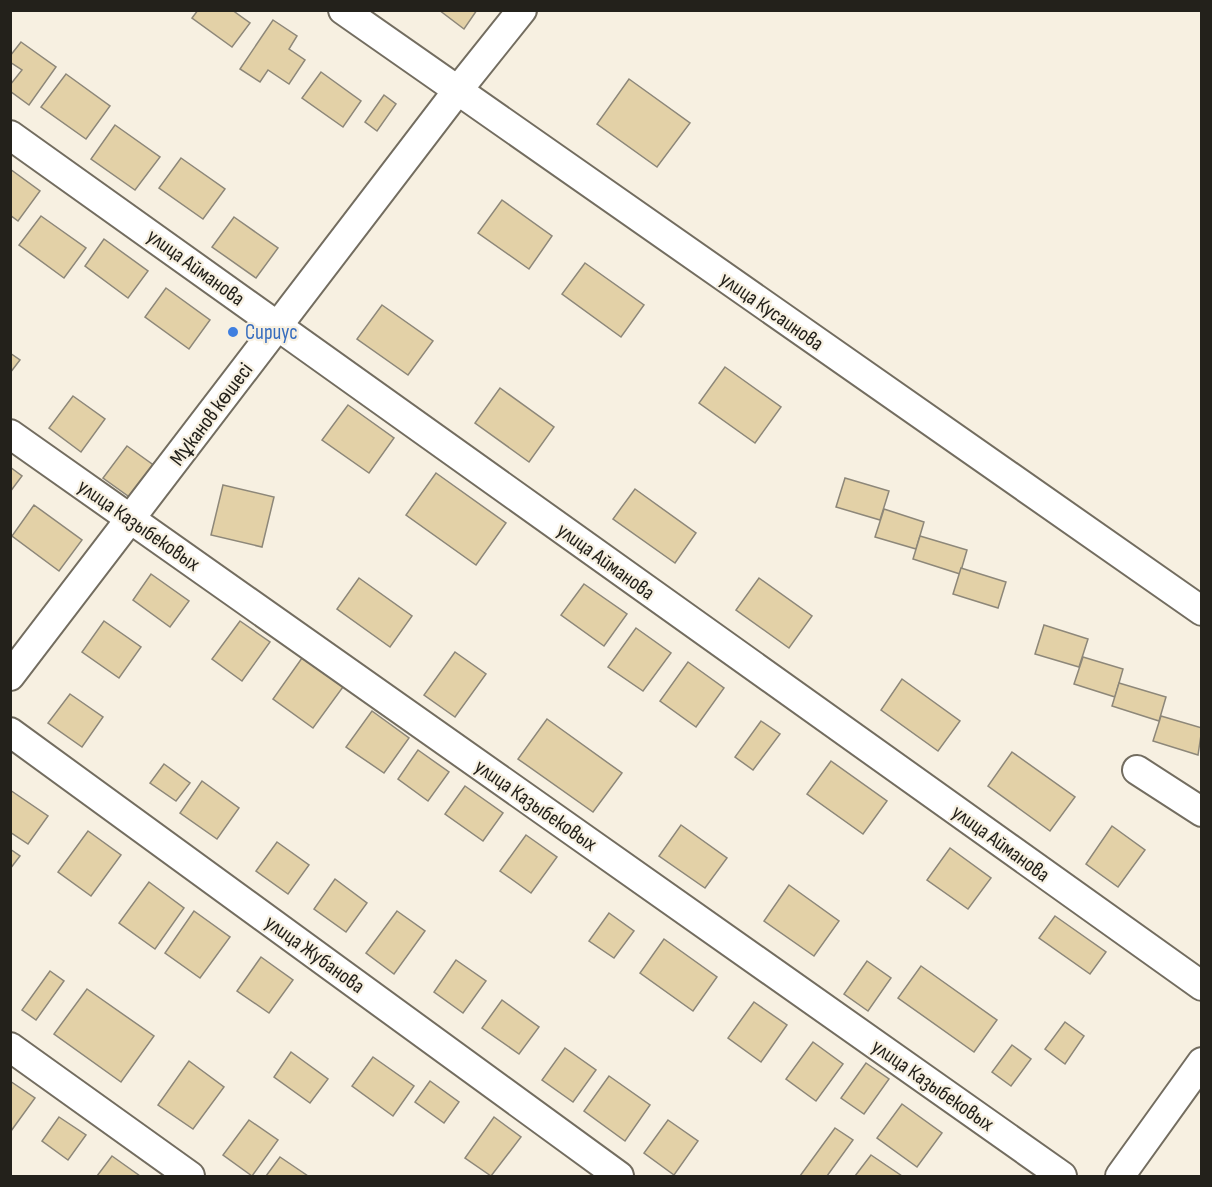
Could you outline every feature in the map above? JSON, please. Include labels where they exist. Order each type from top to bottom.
[{"type":"street","name":"улица Кусаинова","points":[[343,10],[1202,611]]},
{"type":"street","name":"Мұканов көшесі","points":[[10,676],[458,90],[522,10]]},
{"type":"street","name":"улица Айманова","points":[[10,135],[1202,986]]},
{"type":"street","name":"улица Казыбековых","points":[[10,434],[1062,1176]]},
{"type":"street","name":"улица Жубанова","points":[[10,732],[619,1176]]},
{"type":"street","points":[[1137,770],[1202,812]]},
{"type":"street","points":[[10,1047],[190,1176]]},
{"type":"street","points":[[1120,1176],[1202,1062]]},
{"type":"building","points":[[198,10],[232,10],[250,23],[232,47],[192,18]]},
{"type":"building","points":[[439,10],[477,10],[464,29]]},
{"type":"building","points":[[273,20],[297,36],[289,49],[305,60],[289,84],[268,70],[260,82],[240,69]]},
{"type":"building","points":[[21,42],[56,67],[29,105],[10,91],[10,85],[22,70],[10,62],[10,56]]},
{"type":"building","points":[[321,72],[361,101],[343,127],[302,98]]},
{"type":"building","points":[[66,74],[110,106],[86,139],[41,107]]},
{"type":"building","points":[[629,79],[690,123],[657,167],[597,124]]},
{"type":"building","points":[[384,95],[396,104],[377,131],[365,122]]},
{"type":"building","points":[[115,125],[160,157],[135,190],[91,159]]},
{"type":"building","points":[[181,158],[225,189],[203,219],[159,188]]},
{"type":"building","points":[[10,169],[40,191],[18,221],[10,215]]},
{"type":"building","points":[[502,200],[552,236],[529,269],[478,233]]},
{"type":"building","points":[[41,216],[86,248],[64,278],[19,245]]},
{"type":"building","points":[[234,217],[278,248],[256,278],[212,247]]},
{"type":"building","points":[[104,239],[148,271],[128,298],[85,266]]},
{"type":"building","points":[[585,263],[644,305],[621,337],[562,294]]},
{"type":"building","points":[[166,288],[210,320],[189,349],[145,317]]},
{"type":"building","points":[[382,305],[433,341],[408,375],[357,339]]},
{"type":"building","points":[[10,353],[20,360],[10,373]]},
{"type":"building","points":[[725,367],[781,407],[755,443],[699,403]]},
{"type":"building","points":[[500,388],[554,427],[529,462],[475,423]]},
{"type":"building","points":[[73,396],[105,419],[81,452],[49,428]]},
{"type":"building","points":[[348,405],[394,438],[369,473],[322,440]]},
{"type":"building","points":[[127,446],[159,469],[135,501],[103,478]]},
{"type":"building","points":[[10,467],[22,476],[10,492]]},
{"type":"building","points":[[436,473],[506,523],[476,565],[406,515]]},
{"type":"building","points":[[845,478],[889,491],[880,520],[836,507]]},
{"type":"building","points":[[223,485],[274,497],[262,547],[211,535]]},
{"type":"building","points":[[635,489],[696,533],[675,563],[613,519]]},
{"type":"building","points":[[34,505],[82,540],[59,571],[12,536]]},
{"type":"building","points":[[884,509],[924,522],[916,549],[875,537]]},
{"type":"building","points":[[920,536],[967,550],[960,574],[913,559]]},
{"type":"building","points":[[961,568],[1006,582],[998,608],[953,594]]},
{"type":"building","points":[[151,574],[189,601],[170,627],[133,600]]},
{"type":"building","points":[[359,578],[412,616],[390,647],[337,609]]},
{"type":"building","points":[[759,578],[812,616],[789,648],[736,610]]},
{"type":"building","points":[[584,584],[627,614],[604,646],[561,615]]},
{"type":"building","points":[[104,621],[141,647],[119,678],[82,652]]},
{"type":"building","points":[[240,621],[270,642],[242,681],[212,659]]},
{"type":"building","points":[[1044,625],[1088,639],[1079,667],[1035,654]]},
{"type":"building","points":[[636,628],[671,653],[643,691],[608,667]]},
{"type":"building","points":[[455,652],[486,674],[455,717],[424,695]]},
{"type":"building","points":[[1083,657],[1123,669],[1115,697],[1074,684]]},
{"type":"building","points":[[302,658],[343,687],[313,728],[273,699]]},
{"type":"building","points":[[688,662],[724,688],[696,727],[660,701]]},
{"type":"building","points":[[902,679],[960,721],[938,751],[881,710]]},
{"type":"building","points":[[1119,683],[1166,697],[1159,721],[1112,706]]},
{"type":"building","points":[[70,694],[103,717],[82,747],[48,723]]},
{"type":"building","points":[[372,711],[409,738],[384,773],[346,747]]},
{"type":"building","points":[[1161,716],[1202,728],[1198,755],[1153,741]]},
{"type":"building","points":[[547,719],[622,773],[593,812],[518,759]]},
{"type":"building","points":[[761,721],[780,734],[753,770],[735,757]]},
{"type":"building","points":[[418,750],[449,772],[428,801],[398,779]]},
{"type":"building","points":[[1012,752],[1075,797],[1050,831],[988,786]]},
{"type":"building","points":[[831,761],[887,801],[863,834],[807,794]]},
{"type":"building","points":[[164,764],[190,783],[176,801],[150,783]]},
{"type":"building","points":[[202,781],[239,808],[217,839],[180,813]]},
{"type":"building","points":[[465,786],[503,813],[483,841],[445,814]]},
{"type":"building","points":[[10,790],[48,816],[28,844],[10,832]]},
{"type":"building","points":[[681,825],[727,858],[705,888],[659,856]]},
{"type":"building","points":[[1112,826],[1145,850],[1118,887],[1086,864]]},
{"type":"building","points":[[88,831],[121,855],[91,896],[58,872]]},
{"type":"building","points":[[526,835],[557,857],[531,893],[500,871]]},
{"type":"building","points":[[277,842],[309,865],[288,894],[256,871]]},
{"type":"building","points":[[950,848],[991,878],[968,909],[927,880]]},
{"type":"building","points":[[10,849],[20,856],[10,869]]},
{"type":"building","points":[[335,879],[367,903],[346,932],[314,909]]},
{"type":"building","points":[[149,882],[184,908],[155,949],[119,923]]},
{"type":"building","points":[[789,885],[839,921],[814,956],[764,921]]},
{"type":"building","points":[[194,911],[230,937],[200,978],[165,953]]},
{"type":"building","points":[[397,911],[425,931],[394,974],[366,953]]},
{"type":"building","points":[[609,913],[634,931],[614,958],[589,941]]},
{"type":"building","points":[[1055,916],[1106,952],[1090,974],[1039,938]]},
{"type":"building","points":[[664,939],[717,977],[693,1011],[640,973]]},
{"type":"building","points":[[261,957],[293,980],[269,1013],[237,991]]},
{"type":"building","points":[[456,960],[486,981],[463,1013],[434,992]]},
{"type":"building","points":[[867,961],[891,978],[868,1011],[844,994]]},
{"type":"building","points":[[921,966],[997,1020],[974,1052],[898,998]]},
{"type":"building","points":[[50,971],[64,981],[36,1020],[22,1010]]},
{"type":"building","points":[[87,989],[154,1036],[121,1082],[54,1034]]},
{"type":"building","points":[[502,1000],[539,1027],[519,1054],[482,1028]]},
{"type":"building","points":[[754,1002],[787,1025],[761,1062],[728,1038]]},
{"type":"building","points":[[1065,1022],[1084,1036],[1065,1064],[1045,1049]]},
{"type":"building","points":[[813,1042],[843,1064],[816,1101],[786,1079]]},
{"type":"building","points":[[1012,1045],[1031,1059],[1011,1086],[992,1072]]},
{"type":"building","points":[[565,1048],[596,1070],[573,1102],[542,1080]]},
{"type":"building","points":[[291,1052],[328,1079],[310,1103],[274,1077]]},
{"type":"building","points":[[373,1057],[414,1086],[393,1116],[352,1086]]},
{"type":"building","points":[[189,1061],[224,1087],[193,1129],[158,1105]]},
{"type":"building","points":[[866,1063],[889,1079],[864,1114],[841,1098]]},
{"type":"building","points":[[609,1076],[650,1105],[625,1141],[584,1111]]},
{"type":"building","points":[[10,1081],[35,1098],[11,1131],[10,1130]]},
{"type":"building","points":[[430,1081],[459,1102],[444,1123],[415,1102]]},
{"type":"building","points":[[902,1104],[942,1133],[917,1167],[877,1138]]},
{"type":"building","points":[[59,1117],[86,1135],[68,1160],[42,1141]]},
{"type":"building","points":[[494,1117],[521,1137],[491,1176],[465,1158]]},
{"type":"building","points":[[249,1120],[278,1140],[252,1176],[223,1155]]},
{"type":"building","points":[[668,1120],[698,1141],[674,1175],[644,1153]]},
{"type":"building","points":[[835,1128],[853,1140],[827,1176],[800,1176]]},
{"type":"building","points":[[871,1155],[902,1176],[855,1176]]},
{"type":"building","points":[[112,1156],[140,1176],[97,1176]]},
{"type":"building","points":[[280,1157],[308,1176],[266,1176]]},
{"type":"place","name":"Сириус","points":[[233,332]]}]
